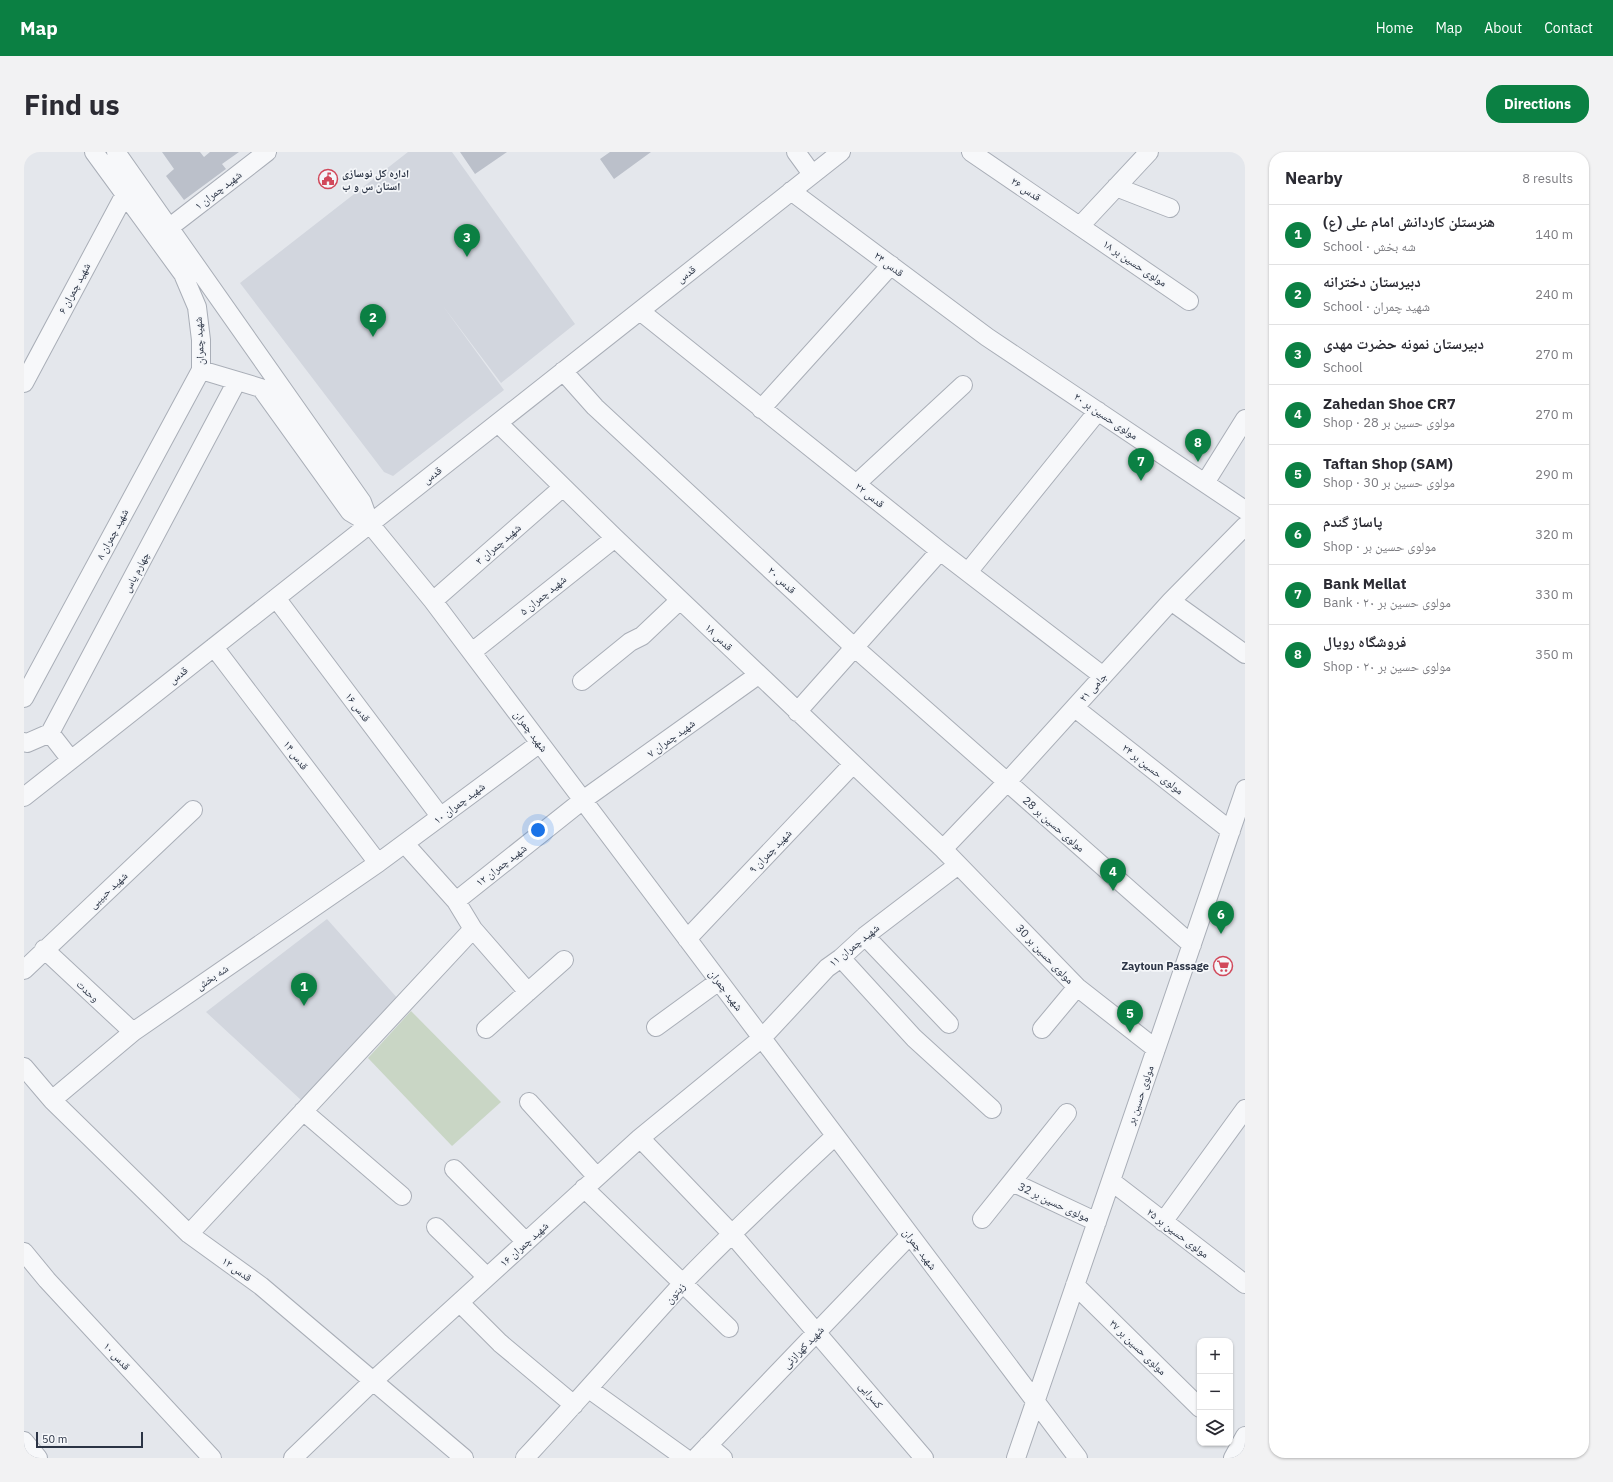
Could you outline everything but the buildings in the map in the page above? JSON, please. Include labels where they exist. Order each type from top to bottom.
[{"type":"street","name":"شهید چمران","points":[[94,152],[183,274],[197,307],[201,340],[201,370],[261,388],[350,512],[370,524]]},
{"type":"street","name":"شهید چمران","points":[[116,152],[362,502],[370,524],[433,601],[472,652],[1078,1458]]},
{"type":"street","name":"شهید چمران ۱","points":[[170,228],[267,152]]},
{"type":"street","points":[[796,152],[812,174]]},
{"type":"street","name":"قدس","points":[[24,797],[841,152]]},
{"type":"street","name":"قدس ۲۶","points":[[971,152],[1080,226]]},
{"type":"street","points":[[1080,226],[1149,152]]},
{"type":"street","points":[[1116,187],[1170,208]]},
{"type":"street","name":"قدس ۲۴","points":[[792,191],[987,337]]},
{"type":"street","name":"شهید چمران ۶","points":[[24,383],[125,194]]},
{"type":"street","name":"مولوی حسین بر ۱۸","points":[[1080,226],[1189,300]]},
{"type":"street","points":[[761,408],[892,265]]},
{"type":"street","name":"قدس ۲۲","points":[[640,310],[856,484],[1103,676]]},
{"type":"street","name":"مولوی حسین بر ۲۰","points":[[987,337],[1245,510]]},
{"type":"street","name":"شهید چمران ۸","points":[[24,698],[201,370]]},
{"type":"street","name":"قدس ۲۰","points":[[563,371],[595,407],[854,647],[1007,782]]},
{"type":"street","name":"چهارم یاس","points":[[50,733],[237,381]]},
{"type":"street","points":[[856,484],[963,385]]},
{"type":"street","points":[[968,572],[1098,411]]},
{"type":"street","points":[[1205,483],[1245,419]]},
{"type":"street","name":"قدس ۱۸","points":[[498,422],[615,538],[942,849]]},
{"type":"street","name":"شهید چمران ۳","points":[[433,601],[563,487]]},
{"type":"street","name":"جامی ۲۱","points":[[942,849],[1007,782],[1171,602],[1245,526]]},
{"type":"street","name":"شهید چمران ۵","points":[[472,652],[615,538]]},
{"type":"street","points":[[797,712],[940,550]]},
{"type":"street","name":"قدس ۱۶","points":[[276,598],[440,816]]},
{"type":"street","points":[[582,681],[630,642],[642,636],[680,600]]},
{"type":"street","points":[[1171,602],[1245,654]]},
{"type":"street","name":"قدس ۱۴","points":[[214,647],[378,863]]},
{"type":"street","name":"شهید چمران ۷","points":[[583,800],[758,675]]},
{"type":"street","name":"مولوی حسین بر ۲۴","points":[[1074,708],[1230,831]]},
{"type":"street","points":[[25,744],[50,733],[71,760]]},
{"type":"street","name":"شهید چمران ۱۰","points":[[378,863],[540,742]]},
{"type":"street","name":"شهید چمران ۹","points":[[687,939],[853,764]]},
{"type":"street","name":"مولوی حسین بر 28","points":[[1007,782],[1192,945]]},
{"type":"street","name":"مولوی حسین بر","points":[[1016,1458],[1245,789]]},
{"type":"street","name":"شهید چمران ۱۲","points":[[456,901],[583,800]]},
{"type":"street","name":"شهید حبیبی","points":[[24,970],[44,949],[193,810]]},
{"type":"street","points":[[404,844],[456,901],[473,929],[528,992]]},
{"type":"street","name":"مولوی حسین بر 30","points":[[942,849],[1077,986],[1156,1049]]},
{"type":"street","name":"شه بخش","points":[[52,1100],[133,1032],[378,863]]},
{"type":"street","name":"شهید چمران ۱۱","points":[[762,1038],[827,968],[841,958],[865,936],[958,865]]},
{"type":"street","points":[[189,1234],[473,929]]},
{"type":"street","points":[[865,936],[949,1024]]},
{"type":"street","name":"وحدت","points":[[44,949],[133,1032]]},
{"type":"street","points":[[841,958],[914,1038],[992,1109]]},
{"type":"street","points":[[486,1029],[564,960]]},
{"type":"street","points":[[656,1026],[719,981]]},
{"type":"street","points":[[1042,1029],[1077,986]]},
{"type":"street","name":"شهید چمران ۱۶","points":[[293,1458],[372,1382],[640,1138],[762,1038]]},
{"type":"street","name":"قدس ۱۲","points":[[24,1067],[52,1100],[189,1234],[261,1286],[372,1382],[464,1458]]},
{"type":"street","points":[[529,1102],[591,1182],[683,1283],[729,1328]]},
{"type":"street","points":[[1163,1222],[1245,1109]]},
{"type":"street","points":[[303,1111],[402,1196]]},
{"type":"street","points":[[982,1219],[1067,1113]]},
{"type":"street","name":"زیتون","points":[[525,1458],[589,1389],[683,1283],[835,1136]]},
{"type":"street","name":"کسرایی","points":[[640,1138],[732,1234],[924,1458]]},
{"type":"street","points":[[454,1169],[526,1242]]},
{"type":"street","name":"مولوی حسین بر ۲۵","points":[[1111,1181],[1245,1284]]},
{"type":"street","name":"مولوی حسین بر 32","points":[[1012,1182],[1097,1222]]},
{"type":"street","points":[[436,1227],[487,1277]]},
{"type":"street","name":"شهید کهرازئی","points":[[702,1452],[910,1236]]},
{"type":"street","name":"قدس ۱۰","points":[[24,1252],[47,1280],[212,1458]]},
{"type":"street","name":"مولوی حسین بر ۲۷","points":[[1075,1285],[1197,1405]]},
{"type":"street","points":[[460,1303],[500,1343],[574,1405]]},
{"type":"street","points":[[589,1389],[685,1458]]},
{"type":"street","points":[[24,1441],[38,1458]]},
{"type":"street","points":[[702,1452],[723,1458]]},
{"type":"shaded area","points":[[408,152],[452,152],[575,324],[501,383],[443,306],[504,390],[393,476],[384,472],[240,283]]},
{"type":"shaded area","points":[[327,919],[399,1000],[301,1100],[206,1012]]},
{"type":"green space","points":[[411,1011],[501,1102],[452,1146],[368,1058]]},
{"type":"place","name":"اداره کل نوسازی استان س و ب","points":[[328,179]]},
{"type":"place","name":"دبیرستان نمونه حضرت مهدی","points":[[467,257]]},
{"type":"place","name":"دبیرستان دخترانه","points":[[373,337]]},
{"type":"place","name":"فروشگاه رویال","points":[[1198,462]]},
{"type":"place","name":"Bank Mellat","points":[[1141,481]]},
{"type":"place","name":"Zahedan Shoe CR7","points":[[1113,891]]},
{"type":"place","name":"پاساژ گندم","points":[[1221,934]]},
{"type":"place","name":"Zaytoun Passage","points":[[1223,966]]},
{"type":"place","name":"هنرستلن کاردانش امام علی (ع)","points":[[304,1006]]},
{"type":"place","name":"Taftan Shop (SAM)","points":[[1130,1033]]}]
